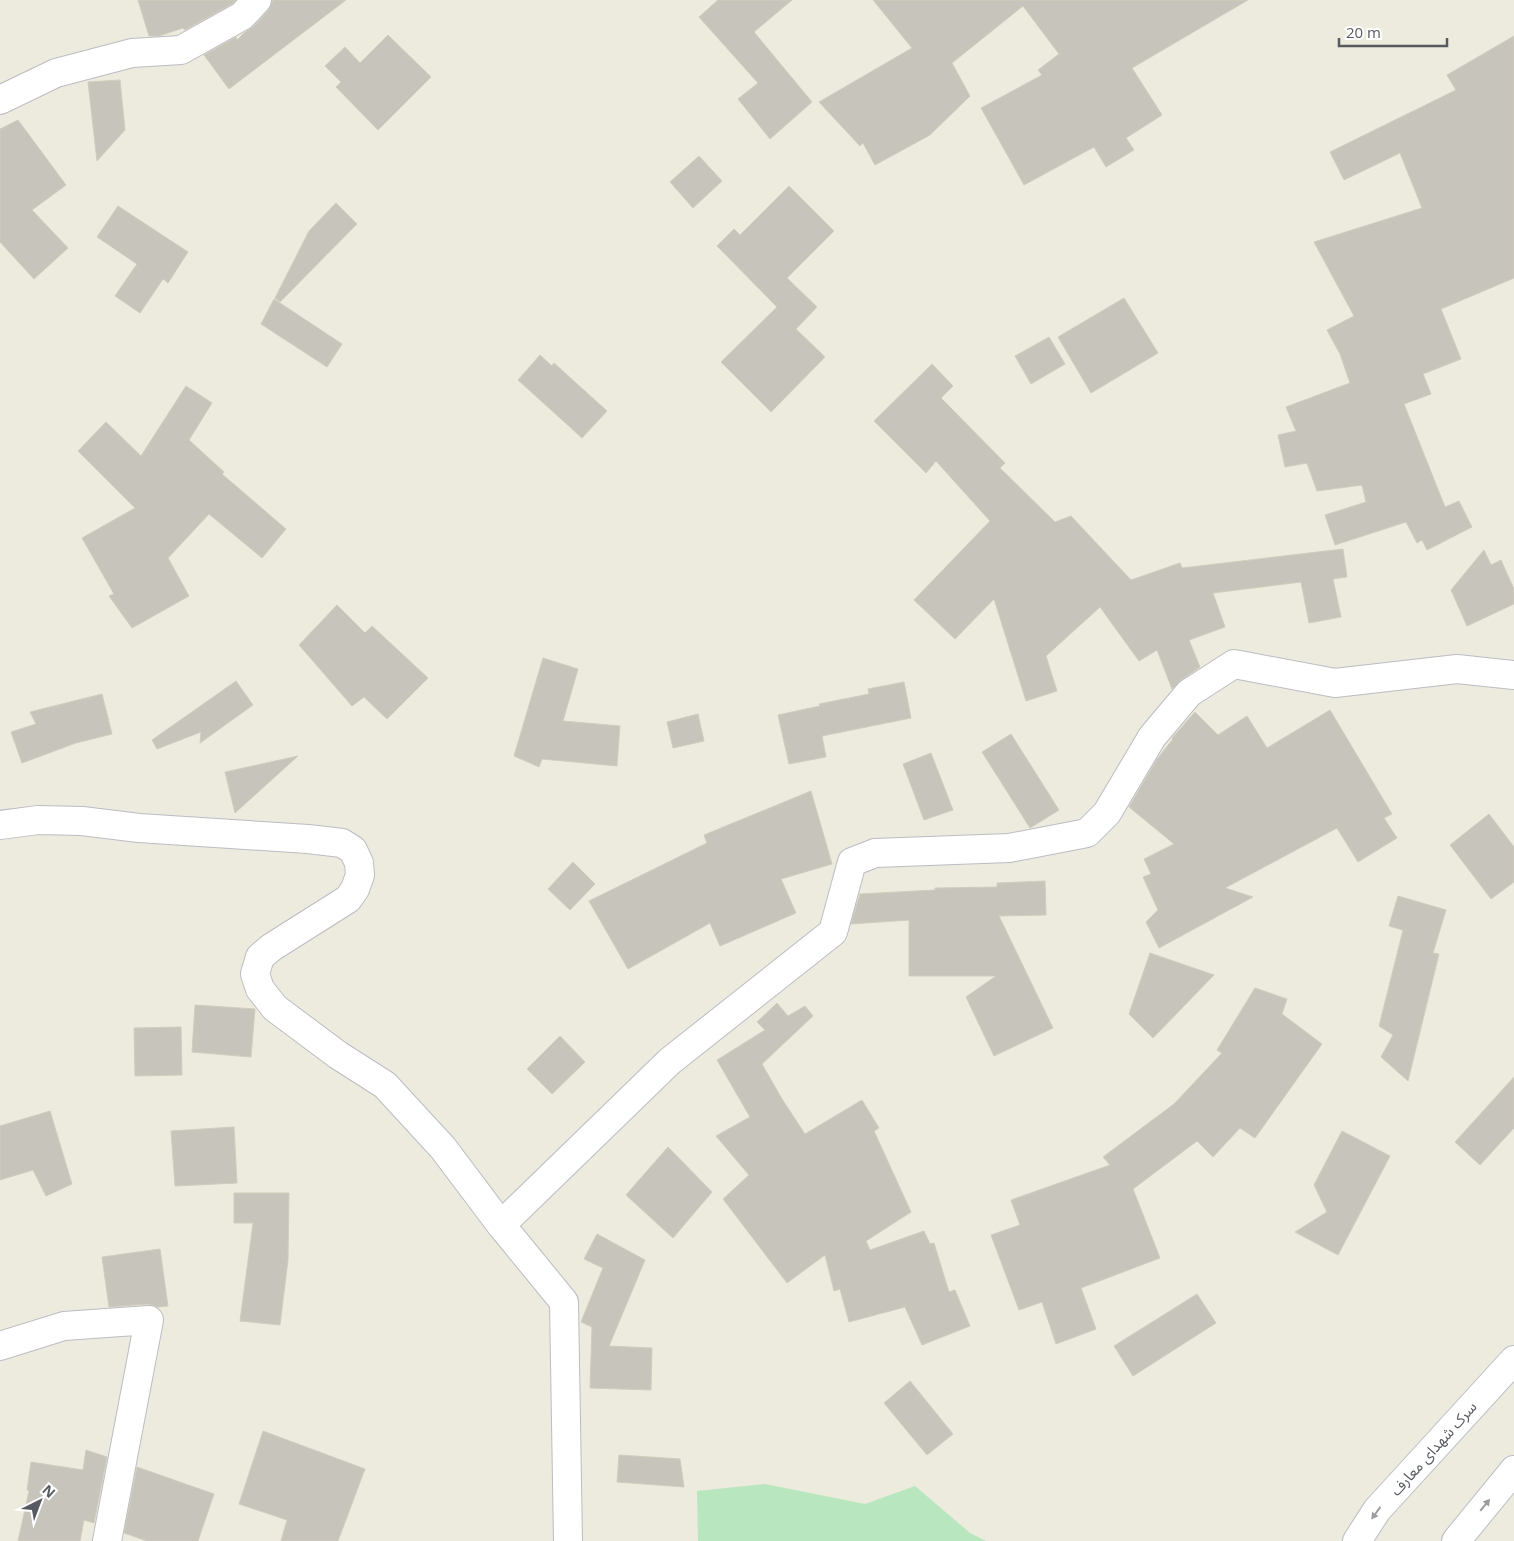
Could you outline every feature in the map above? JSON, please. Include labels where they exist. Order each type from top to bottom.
[{"type":"street","points":[[0,100],[56,73],[132,54],[181,50],[242,16],[257,0]]},
{"type":"street","points":[[501,1226],[670,1061],[833,932],[852,862],[875,853],[1008,848],[1087,833],[1107,813],[1152,736],[1189,693],[1234,664],[1335,683],[1457,668],[1514,675]]},
{"type":"street","points":[[0,825],[38,820],[82,820],[139,828],[308,839],[342,843],[353,850],[360,863],[360,875],[355,889],[348,899],[272,947],[260,957],[254,974],[260,989],[275,1008],[338,1054],[385,1085],[443,1148],[501,1226],[564,1302],[568,1541]]},
{"type":"street","points":[[0,1346],[64,1326],[149,1320],[107,1541]]},
{"type":"street","name":"سرک شهدای معارف","points":[[1358,1541],[1377,1510],[1514,1360]]},
{"type":"street","points":[[1456,1541],[1514,1470]]},
{"type":"green space","points":[[765,1484],[865,1504],[915,1486],[970,1533],[986,1541],[698,1541],[697,1491]]},
{"type":"building","points":[[138,0],[236,0],[185,30],[183,28],[159,36],[149,36]]},
{"type":"building","points":[[273,0],[346,0],[229,89],[204,55],[236,37],[237,40],[268,11]]},
{"type":"building","points":[[718,0],[792,0],[754,32],[812,102],[770,139],[738,99],[758,83],[699,17]]},
{"type":"building","points":[[873,0],[1248,0],[1132,68],[1162,115],[1126,138],[1134,150],[1106,167],[1094,147],[1024,185],[981,108],[1042,75],[1038,70],[1059,54],[1023,6],[952,63],[970,96],[930,135],[875,165],[863,143],[860,146],[819,102],[912,48]]},
{"type":"building","points":[[388,35],[431,77],[378,130],[336,87],[341,82],[325,66],[345,47],[360,63]]},
{"type":"building","points":[[1514,36],[1514,278],[1441,309],[1461,359],[1423,374],[1431,394],[1404,404],[1445,507],[1459,501],[1472,527],[1427,550],[1422,540],[1417,543],[1406,522],[1335,545],[1325,515],[1366,502],[1362,485],[1317,491],[1307,463],[1285,467],[1278,435],[1296,431],[1286,407],[1350,383],[1340,354],[1327,330],[1354,316],[1314,242],[1422,208],[1400,153],[1344,180],[1330,152],[1456,90],[1447,75]]},
{"type":"building","points":[[120,80],[125,130],[97,161],[88,82]]},
{"type":"building","points":[[18,120],[66,185],[32,210],[68,248],[34,279],[0,242],[0,129]]},
{"type":"building","points":[[699,156],[722,181],[693,208],[670,182]]},
{"type":"building","points":[[789,186],[834,231],[787,278],[817,307],[796,329],[825,357],[771,412],[721,362],[777,307],[717,246],[734,229],[740,235]]},
{"type":"building","points":[[336,203],[357,224],[280,302],[275,298],[309,231]]},
{"type":"building","points":[[118,206],[188,252],[168,283],[163,279],[140,313],[115,296],[137,264],[97,237]]},
{"type":"building","points":[[1124,298],[1158,353],[1091,393],[1058,337]]},
{"type":"building","points":[[274,299],[342,344],[327,367],[261,324]]},
{"type":"building","points":[[1049,337],[1065,364],[1031,384],[1015,356]]},
{"type":"building","points":[[540,355],[552,366],[554,363],[607,411],[582,438],[518,380]]},
{"type":"building","points":[[932,364],[953,386],[941,398],[1005,463],[1000,468],[1055,522],[1071,516],[1131,580],[1180,563],[1182,568],[1343,549],[1347,577],[1333,579],[1341,617],[1309,623],[1301,582],[1213,593],[1225,627],[1189,640],[1200,667],[1181,680],[1172,689],[1157,650],[1139,661],[1100,607],[1046,656],[1057,691],[1026,701],[994,599],[955,639],[914,600],[990,521],[936,461],[926,473],[874,421]]},
{"type":"building","points":[[186,386],[212,403],[189,440],[224,472],[222,474],[286,529],[262,558],[209,514],[168,558],[189,596],[132,628],[109,596],[114,594],[82,538],[135,508],[78,451],[106,422],[141,456]]},
{"type":"building","points":[[1484,550],[1491,565],[1501,560],[1514,589],[1514,604],[1467,626],[1451,590]]},
{"type":"building","points":[[337,605],[365,633],[372,626],[428,678],[387,719],[364,697],[352,706],[299,645]]},
{"type":"building","points":[[543,658],[578,669],[563,721],[620,726],[617,766],[542,759],[539,767],[514,756]]},
{"type":"building","points":[[236,681],[253,705],[200,743],[201,732],[157,749],[152,740]]},
{"type":"building","points":[[904,682],[911,718],[822,736],[826,757],[789,764],[778,715],[869,694],[868,689]]},
{"type":"building","points":[[102,694],[112,734],[76,743],[22,763],[11,732],[36,724],[30,712]]},
{"type":"building","points":[[1330,710],[1392,814],[1384,818],[1397,838],[1358,862],[1337,828],[1225,888],[1253,897],[1159,948],[1146,922],[1158,910],[1143,877],[1151,874],[1144,859],[1174,844],[1129,807],[1157,759],[1172,738],[1195,712],[1218,735],[1247,716],[1267,748]]},
{"type":"building","points":[[698,714],[704,741],[673,748],[667,722]]},
{"type":"building","points":[[1011,734],[1059,810],[1030,828],[982,752]]},
{"type":"building","points":[[931,753],[953,810],[924,820],[903,764]]},
{"type":"building","points":[[298,756],[235,813],[225,772]]},
{"type":"building","points":[[811,791],[832,864],[781,879],[796,913],[720,946],[710,923],[628,969],[589,901],[707,843],[704,835]]},
{"type":"building","points":[[1489,814],[1514,847],[1514,882],[1491,899],[1450,845]]},
{"type":"building","points":[[573,862],[595,884],[570,910],[548,889]]},
{"type":"building","points":[[1045,881],[1046,915],[999,916],[1053,1028],[994,1056],[966,997],[996,976],[909,976],[909,920],[851,924],[860,894],[935,890],[935,888],[997,887],[997,883]]},
{"type":"building","points":[[1398,896],[1446,910],[1433,953],[1439,954],[1408,1081],[1381,1057],[1393,1035],[1379,1026],[1403,930],[1389,926]]},
{"type":"building","points":[[1150,953],[1214,975],[1153,1038],[1129,1014]]},
{"type":"building","points":[[1255,988],[1287,999],[1282,1014],[1322,1044],[1255,1138],[1240,1128],[1213,1157],[1197,1141],[1133,1189],[1160,1258],[1081,1288],[1096,1329],[1056,1344],[1042,1302],[1019,1310],[991,1235],[1020,1225],[1011,1200],[1110,1165],[1103,1157],[1174,1104],[1222,1053],[1217,1050]]},
{"type":"building","points":[[777,1003],[788,1016],[805,1006],[813,1016],[762,1064],[782,1099],[805,1134],[862,1100],[879,1128],[874,1131],[911,1212],[866,1241],[870,1250],[924,1231],[930,1244],[934,1243],[949,1292],[955,1290],[970,1326],[922,1345],[905,1307],[849,1322],[840,1289],[834,1291],[825,1255],[787,1283],[723,1199],[749,1175],[716,1136],[750,1117],[717,1060],[765,1030],[757,1022]]},
{"type":"building","points":[[195,1005],[255,1009],[251,1057],[192,1052]]},
{"type":"building","points":[[181,1027],[182,1075],[135,1076],[134,1028]]},
{"type":"building","points":[[560,1036],[585,1062],[552,1094],[527,1069]]},
{"type":"building","points":[[1514,1077],[1514,1128],[1480,1165],[1455,1142]]},
{"type":"building","points":[[50,1111],[72,1184],[46,1196],[33,1170],[0,1180],[0,1126]]},
{"type":"building","points":[[234,1127],[237,1183],[175,1186],[171,1131]]},
{"type":"building","points":[[1342,1131],[1390,1156],[1338,1255],[1295,1232],[1327,1212],[1314,1185]]},
{"type":"building","points":[[668,1147],[712,1192],[673,1238],[626,1195]]},
{"type":"building","points":[[234,1193],[289,1193],[288,1260],[280,1325],[240,1321],[253,1223],[234,1223]]},
{"type":"building","points":[[597,1234],[645,1260],[609,1346],[652,1348],[651,1390],[590,1388],[592,1327],[581,1322],[603,1268],[584,1259]]},
{"type":"building","points":[[160,1249],[168,1306],[158,1307],[148,1304],[109,1307],[102,1257]]},
{"type":"building","points":[[1197,1294],[1216,1323],[1133,1376],[1114,1346]]},
{"type":"building","points":[[910,1381],[953,1434],[927,1455],[884,1403]]},
{"type":"building","points":[[263,1431],[365,1469],[338,1541],[281,1541],[287,1520],[239,1504]]},
{"type":"building","points":[[86,1450],[107,1457],[94,1523],[84,1520],[80,1541],[18,1541],[29,1491],[27,1490],[31,1462],[83,1470]]},
{"type":"building","points":[[619,1455],[680,1459],[684,1487],[617,1482]]},
{"type":"building","points":[[137,1467],[214,1494],[198,1541],[147,1541],[124,1533]]}]
